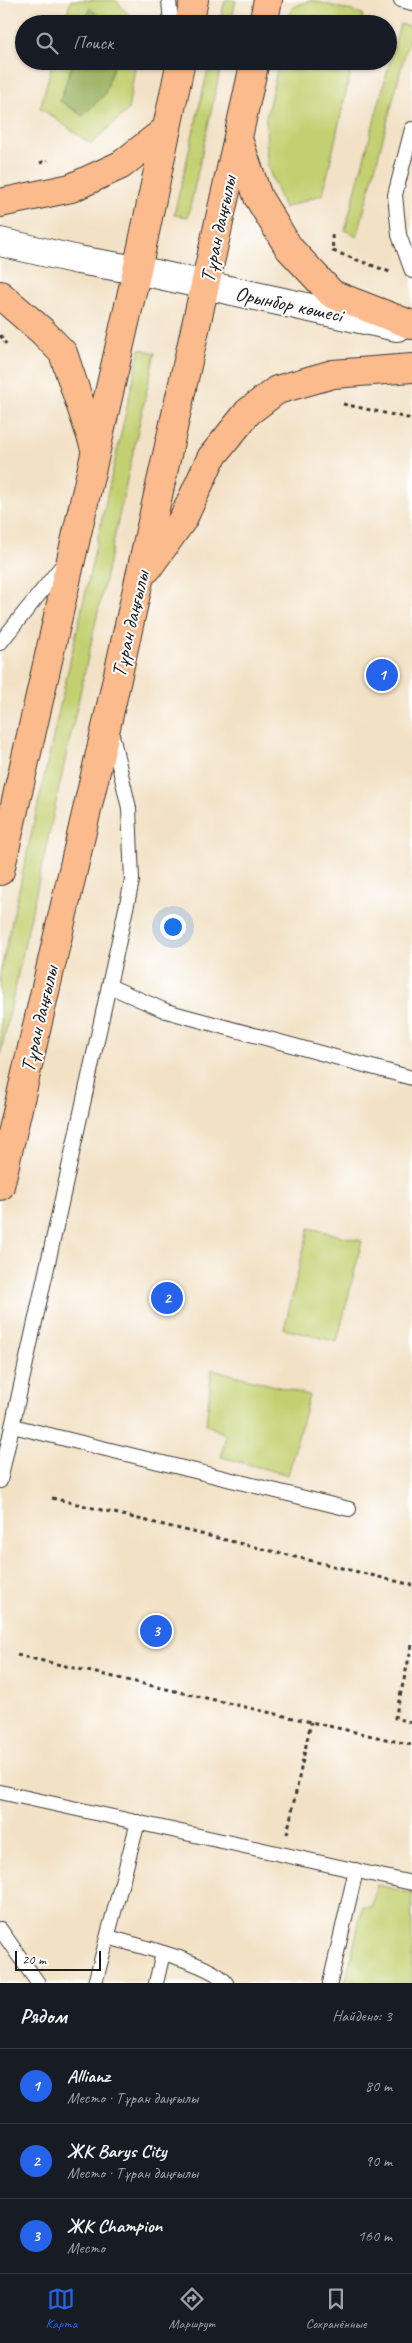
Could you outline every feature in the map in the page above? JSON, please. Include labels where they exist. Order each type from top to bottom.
[{"type":"main road","points":[[191,15],[194,0]]},
{"type":"main road","points":[[265,15],[268,0]]},
{"type":"main road","points":[[0,871],[137,270],[177,70]]},
{"type":"main road","name":"Тұран даңғылы","points":[[0,1186],[140,579],[253,70]]},
{"type":"main road","points":[[0,203],[71,188],[121,165],[167,129]]},
{"type":"main road","points":[[238,137],[258,197],[289,248],[332,294],[412,325]]},
{"type":"main road","points":[[0,295],[42,330],[63,354],[95,448]]},
{"type":"main road","points":[[140,579],[183,519],[211,458],[248,412],[277,390],[333,374],[412,368]]},
{"type":"street","name":"Орынбор көшесі","points":[[0,242],[78,260],[137,270],[412,331]]},
{"type":"lane","points":[[169,0],[171,15]]},
{"type":"lane","points":[[401,0],[412,3]]},
{"type":"lane","points":[[412,129],[395,195],[399,235],[412,271]]},
{"type":"lane","points":[[0,643],[72,554]]},
{"type":"lane","points":[[0,1481],[132,881],[129,808],[108,719]]},
{"type":"lane","points":[[109,986],[166,1011],[412,1078]]},
{"type":"lane","points":[[13,1426],[350,1509]]},
{"type":"lane","points":[[0,1792],[412,1883]]},
{"type":"lane","points":[[95,1983],[138,1822]]},
{"type":"lane","points":[[330,1983],[356,1870]]},
{"type":"lane","points":[[0,1929],[38,1983]]},
{"type":"lane","points":[[108,1937],[163,1953],[215,1972],[226,1983]]},
{"type":"lane","points":[[156,1983],[163,1953]]},
{"type":"path","points":[[332,235],[333,251],[394,274]]},
{"type":"path","points":[[0,334],[6,344]]},
{"type":"path","points":[[339,403],[412,419]]},
{"type":"path","points":[[52,1498],[412,1585]]},
{"type":"path","points":[[412,1645],[395,1718],[412,1723]]},
{"type":"path","points":[[17,1656],[412,1745]]},
{"type":"path","points":[[282,1854],[311,1722]]},
{"type":"green space","points":[[71,0],[116,0],[128,15],[67,15]]},
{"type":"green space","points":[[225,0],[236,0],[233,15],[221,15]]},
{"type":"green space","points":[[310,0],[363,14],[291,15],[292,8]]},
{"type":"green space","points":[[90,8],[97,15],[88,15]]},
{"type":"green space","points":[[400,24],[412,27],[357,237],[345,230],[388,70],[397,70],[397,35]]},
{"type":"green space","points":[[51,70],[135,70],[128,110],[91,144],[40,108]]},
{"type":"green space","points":[[70,70],[112,70],[105,94],[83,116],[60,101]]},
{"type":"green space","points":[[208,70],[220,70],[188,217],[174,215]]},
{"type":"green space","points":[[277,70],[351,70],[323,194],[284,208],[267,165],[266,118]]},
{"type":"green space","points":[[140,349],[155,353],[0,1056],[0,974]]},
{"type":"green space","points":[[309,1228],[362,1241],[337,1342],[284,1329]]},
{"type":"green space","points":[[212,1369],[309,1395],[288,1475],[221,1457],[226,1435],[206,1424]]},
{"type":"green space","points":[[377,1885],[412,1893],[412,1983],[345,1983],[363,1906],[371,1907]]},
{"type":"place","name":"Allianz","points":[[382,675]]},
{"type":"place","name":"ЖК Barys City","points":[[167,1298]]},
{"type":"place","name":"ЖК Champion","points":[[156,1631]]}]
